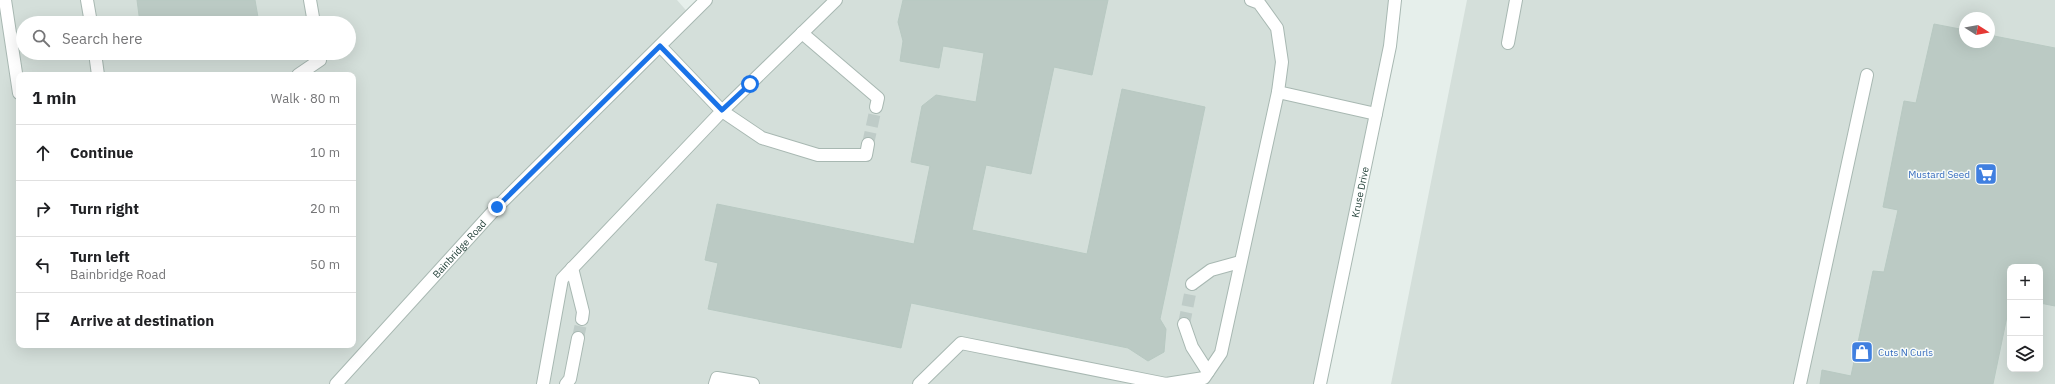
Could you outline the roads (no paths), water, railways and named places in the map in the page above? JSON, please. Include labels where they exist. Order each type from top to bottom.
[{"type":"street","points":[[4,0],[16,74]]},
{"type":"street","points":[[87,0],[89,16]]},
{"type":"street","points":[[310,0],[313,16]]},
{"type":"street","name":"Bainbridge Road","points":[[336,384],[497,207],[706,0]]},
{"type":"street","points":[[542,384],[562,279],[722,110],[836,0]]},
{"type":"street","points":[[919,384],[961,343],[1166,384],[1204,378],[1222,353],[1240,262],[1278,92],[1282,62],[1277,28],[1259,2],[1251,0]]},
{"type":"street","name":"Kruse Drive","points":[[1320,384],[1390,46],[1396,0]]},
{"type":"street","points":[[1508,43],[1515,0]]},
{"type":"street","points":[[802,33],[878,98],[876,107]]},
{"type":"street","points":[[660,46],[722,110],[762,138],[818,155],[866,155],[868,144]]},
{"type":"street","points":[[96,60],[98,72]]},
{"type":"street","points":[[302,72],[320,60]]},
{"type":"street","points":[[1800,384],[1867,75]]},
{"type":"street","points":[[1278,92],[1376,114]]},
{"type":"street","points":[[1192,284],[1211,270],[1240,262]]},
{"type":"street","points":[[572,268],[583,312],[582,319]]},
{"type":"street","points":[[1184,324],[1192,347],[1208,372]]},
{"type":"street","points":[[566,384],[570,379],[578,338]]},
{"type":"street","points":[[715,384],[717,378],[753,384]]},
{"type":"tunnel","points":[[868,144],[876,107]]},
{"type":"tunnel","points":[[1184,324],[1192,284]]},
{"type":"tunnel","points":[[578,338],[582,319]]},
{"type":"place","name":"Mustard Seed","points":[[1986,174]]},
{"type":"place","name":"Cuts N Curls","points":[[1862,352]]}]
